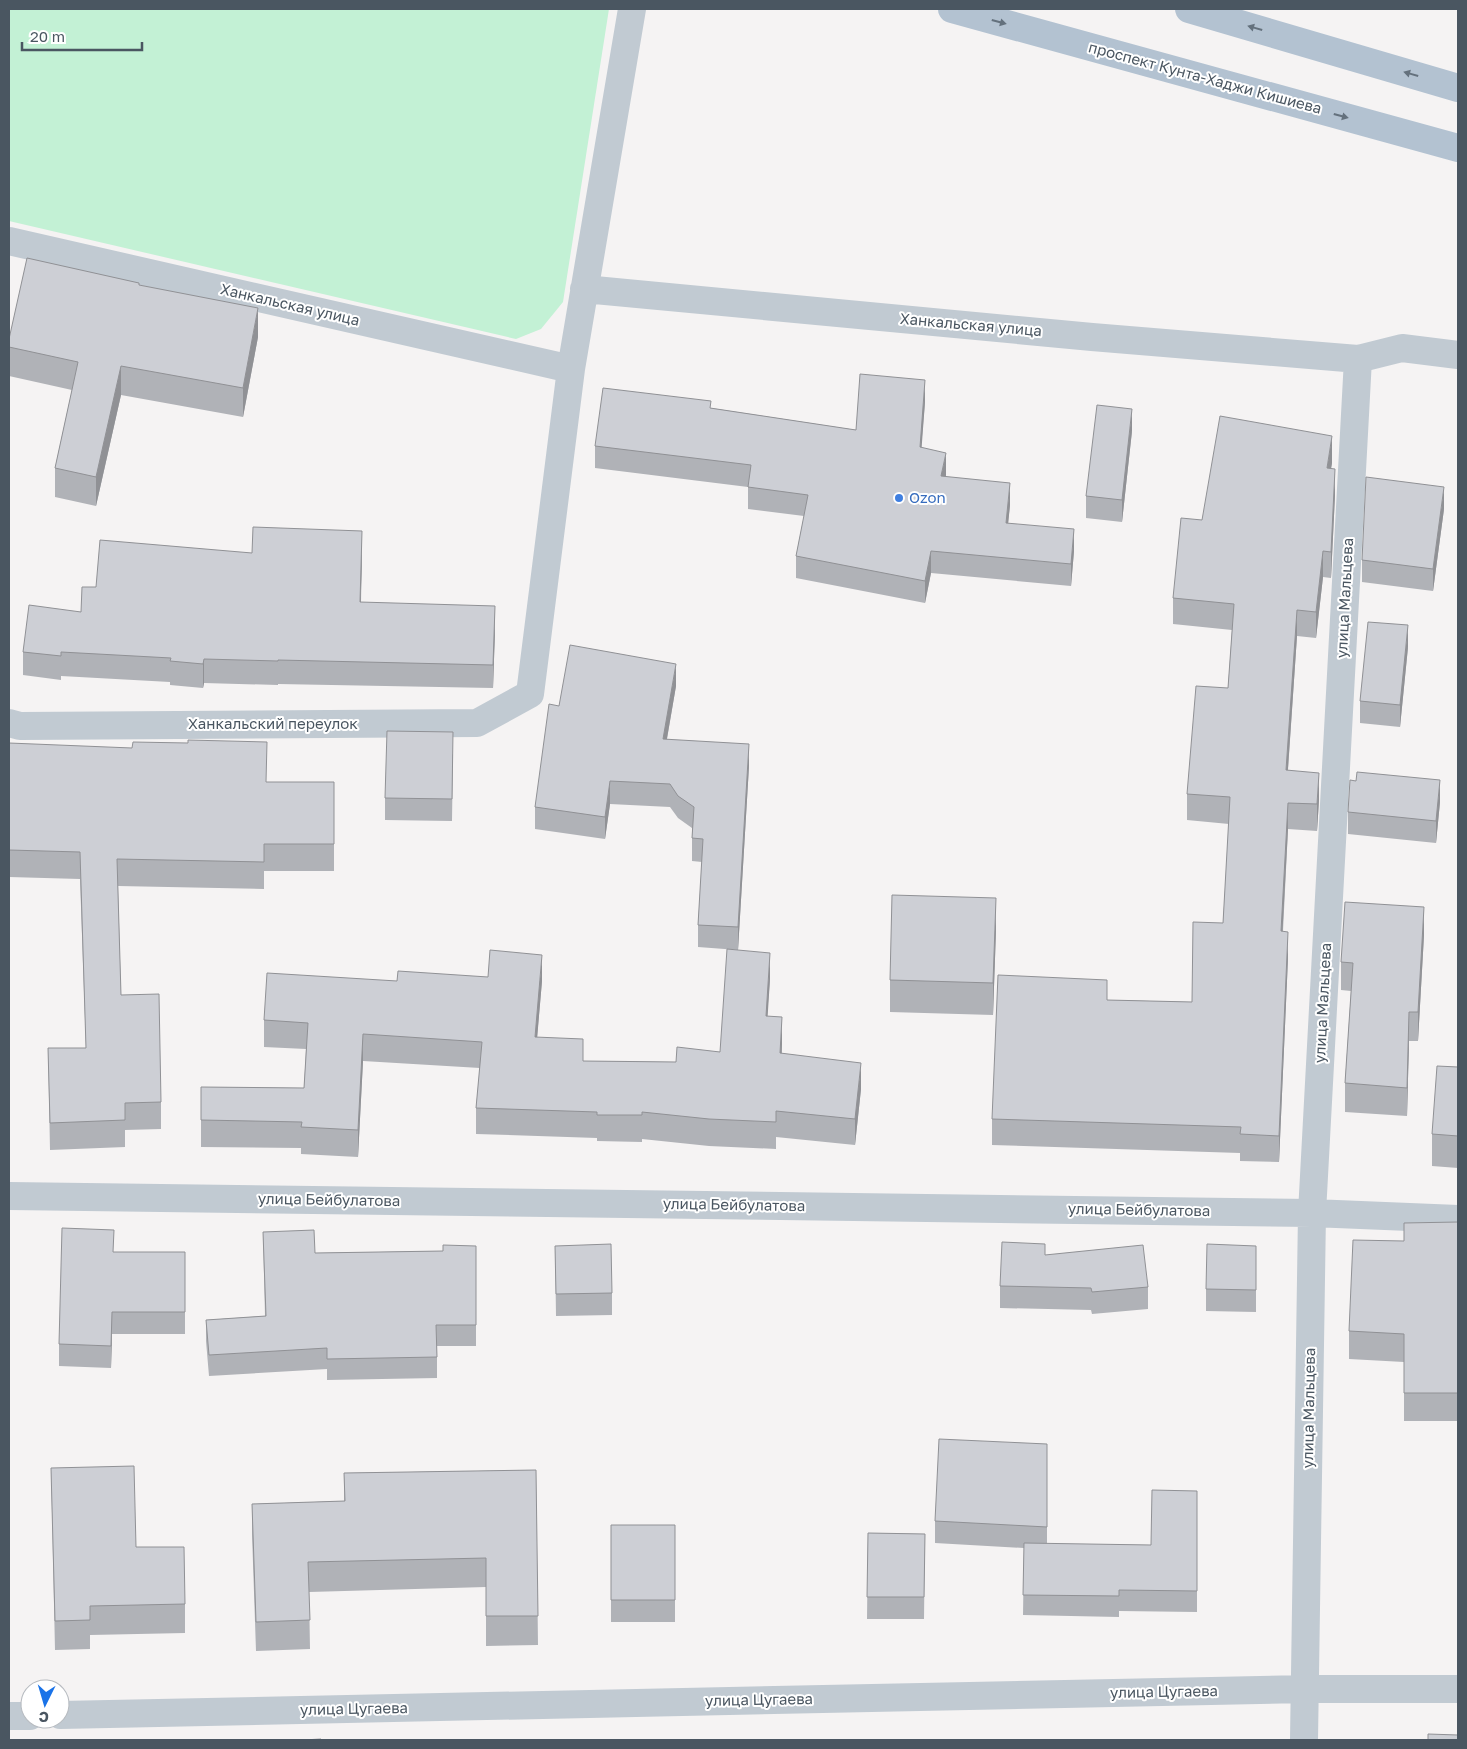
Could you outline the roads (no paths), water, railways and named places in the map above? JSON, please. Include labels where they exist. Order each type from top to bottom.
[{"type":"main road","name":"проспект Кунта-Хаджи Кишиева","points":[[952,9],[1458,148]]},
{"type":"main road","points":[[1189,9],[1458,88]]},
{"type":"street","points":[[572,369],[632,9]]},
{"type":"street","name":"Ханкальская улица","points":[[9,241],[572,369]]},
{"type":"street","name":"Ханкальская улица","points":[[584,290],[1092,337],[1358,358]]},
{"type":"street","points":[[1358,358],[1402,348],[1454,354]]},
{"type":"street","name":"улица Мальцева","points":[[1304,1740],[1312,1213],[1358,358]]},
{"type":"street","name":"Ханкальский переулок","points":[[9,723],[30,726],[477,723],[530,694],[572,369]]},
{"type":"street","name":"улица Бейбулатова","points":[[9,1196],[1312,1213],[1458,1219]]},
{"type":"street","name":"улица Цугаева","points":[[70,1715],[1305,1689],[1458,1689]]},
{"type":"place","name":"Ozon","points":[[899,498]]}]
